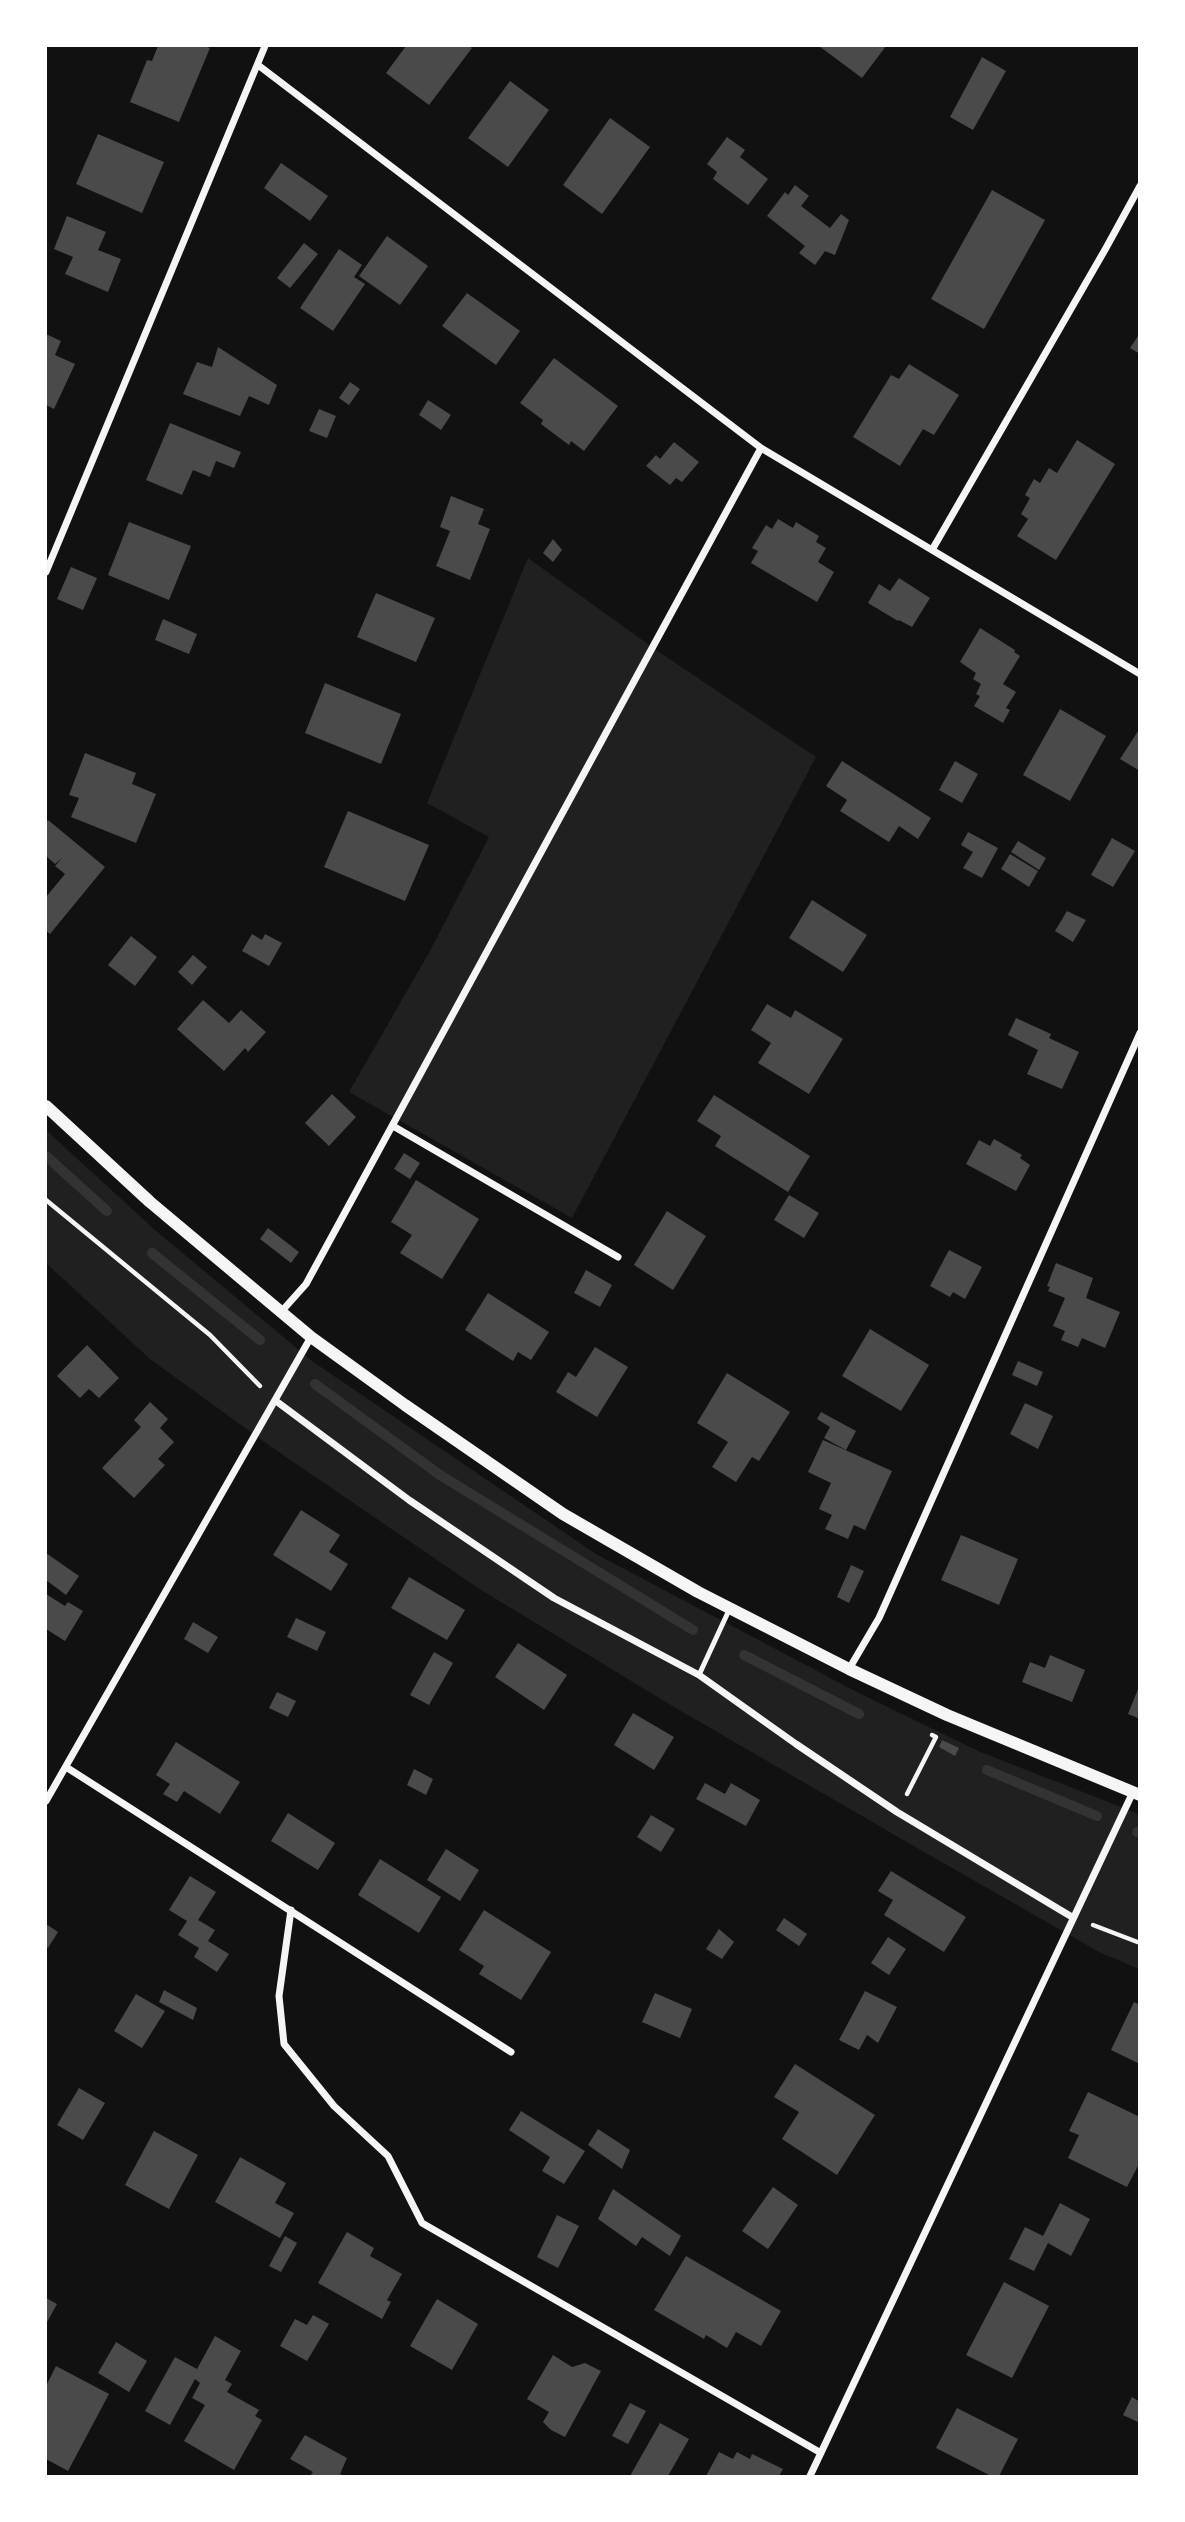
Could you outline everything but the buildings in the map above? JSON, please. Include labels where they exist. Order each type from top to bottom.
[{"type":"street","points":[[46,572],[265,46]]},
{"type":"street","points":[[258,65],[761,448],[1139,674]]},
{"type":"street","points":[[932,550],[1139,186]]},
{"type":"street","points":[[281,1312],[306,1284],[761,448]]},
{"type":"street","points":[[849,1669],[879,1618],[1139,1033]]},
{"type":"street","points":[[46,1106],[150,1202],[311,1337],[563,1514],[730,1608],[849,1669],[947,1715],[1136,1793],[1072,1917],[810,2476]]},
{"type":"street","points":[[393,1126],[618,1257]]},
{"type":"street","points":[[46,1801],[311,1337]]},
{"type":"street","points":[[276,1401],[409,1500],[555,1598],[699,1675],[897,1812],[1072,1917]]},
{"type":"street","points":[[66,1766],[511,2052]]},
{"type":"street","points":[[291,1910],[279,1996],[284,2044],[334,2106],[388,2156],[422,2223],[821,2453]]},
{"type":"lane","points":[[699,1675],[730,1608]]},
{"type":"path","points":[[46,1200],[210,1335],[276,1401]]},
{"type":"path","points":[[897,1812],[936,1737],[925,1732]]},
{"type":"path","points":[[1072,1917],[1139,1942]]},
{"type":"shaded area","points":[[528,558],[659,652],[816,757],[572,1218],[349,1092],[430,951],[489,837],[427,803]]},
{"type":"shaded area","points":[[46,1130],[155,1230],[312,1361],[596,1554],[855,1691],[978,1751],[1139,1814],[1139,1969],[1099,1952],[912,1845],[674,1707],[478,1588],[270,1446],[150,1359],[46,1263]]},
{"type":"waterway","points":[[46,1156],[107,1211]]},
{"type":"waterway","points":[[152,1253],[260,1340]]},
{"type":"waterway","points":[[315,1384],[440,1475],[693,1630]]},
{"type":"waterway","points":[[744,1655],[859,1714]]},
{"type":"waterway","points":[[987,1770],[1097,1816]]}]
